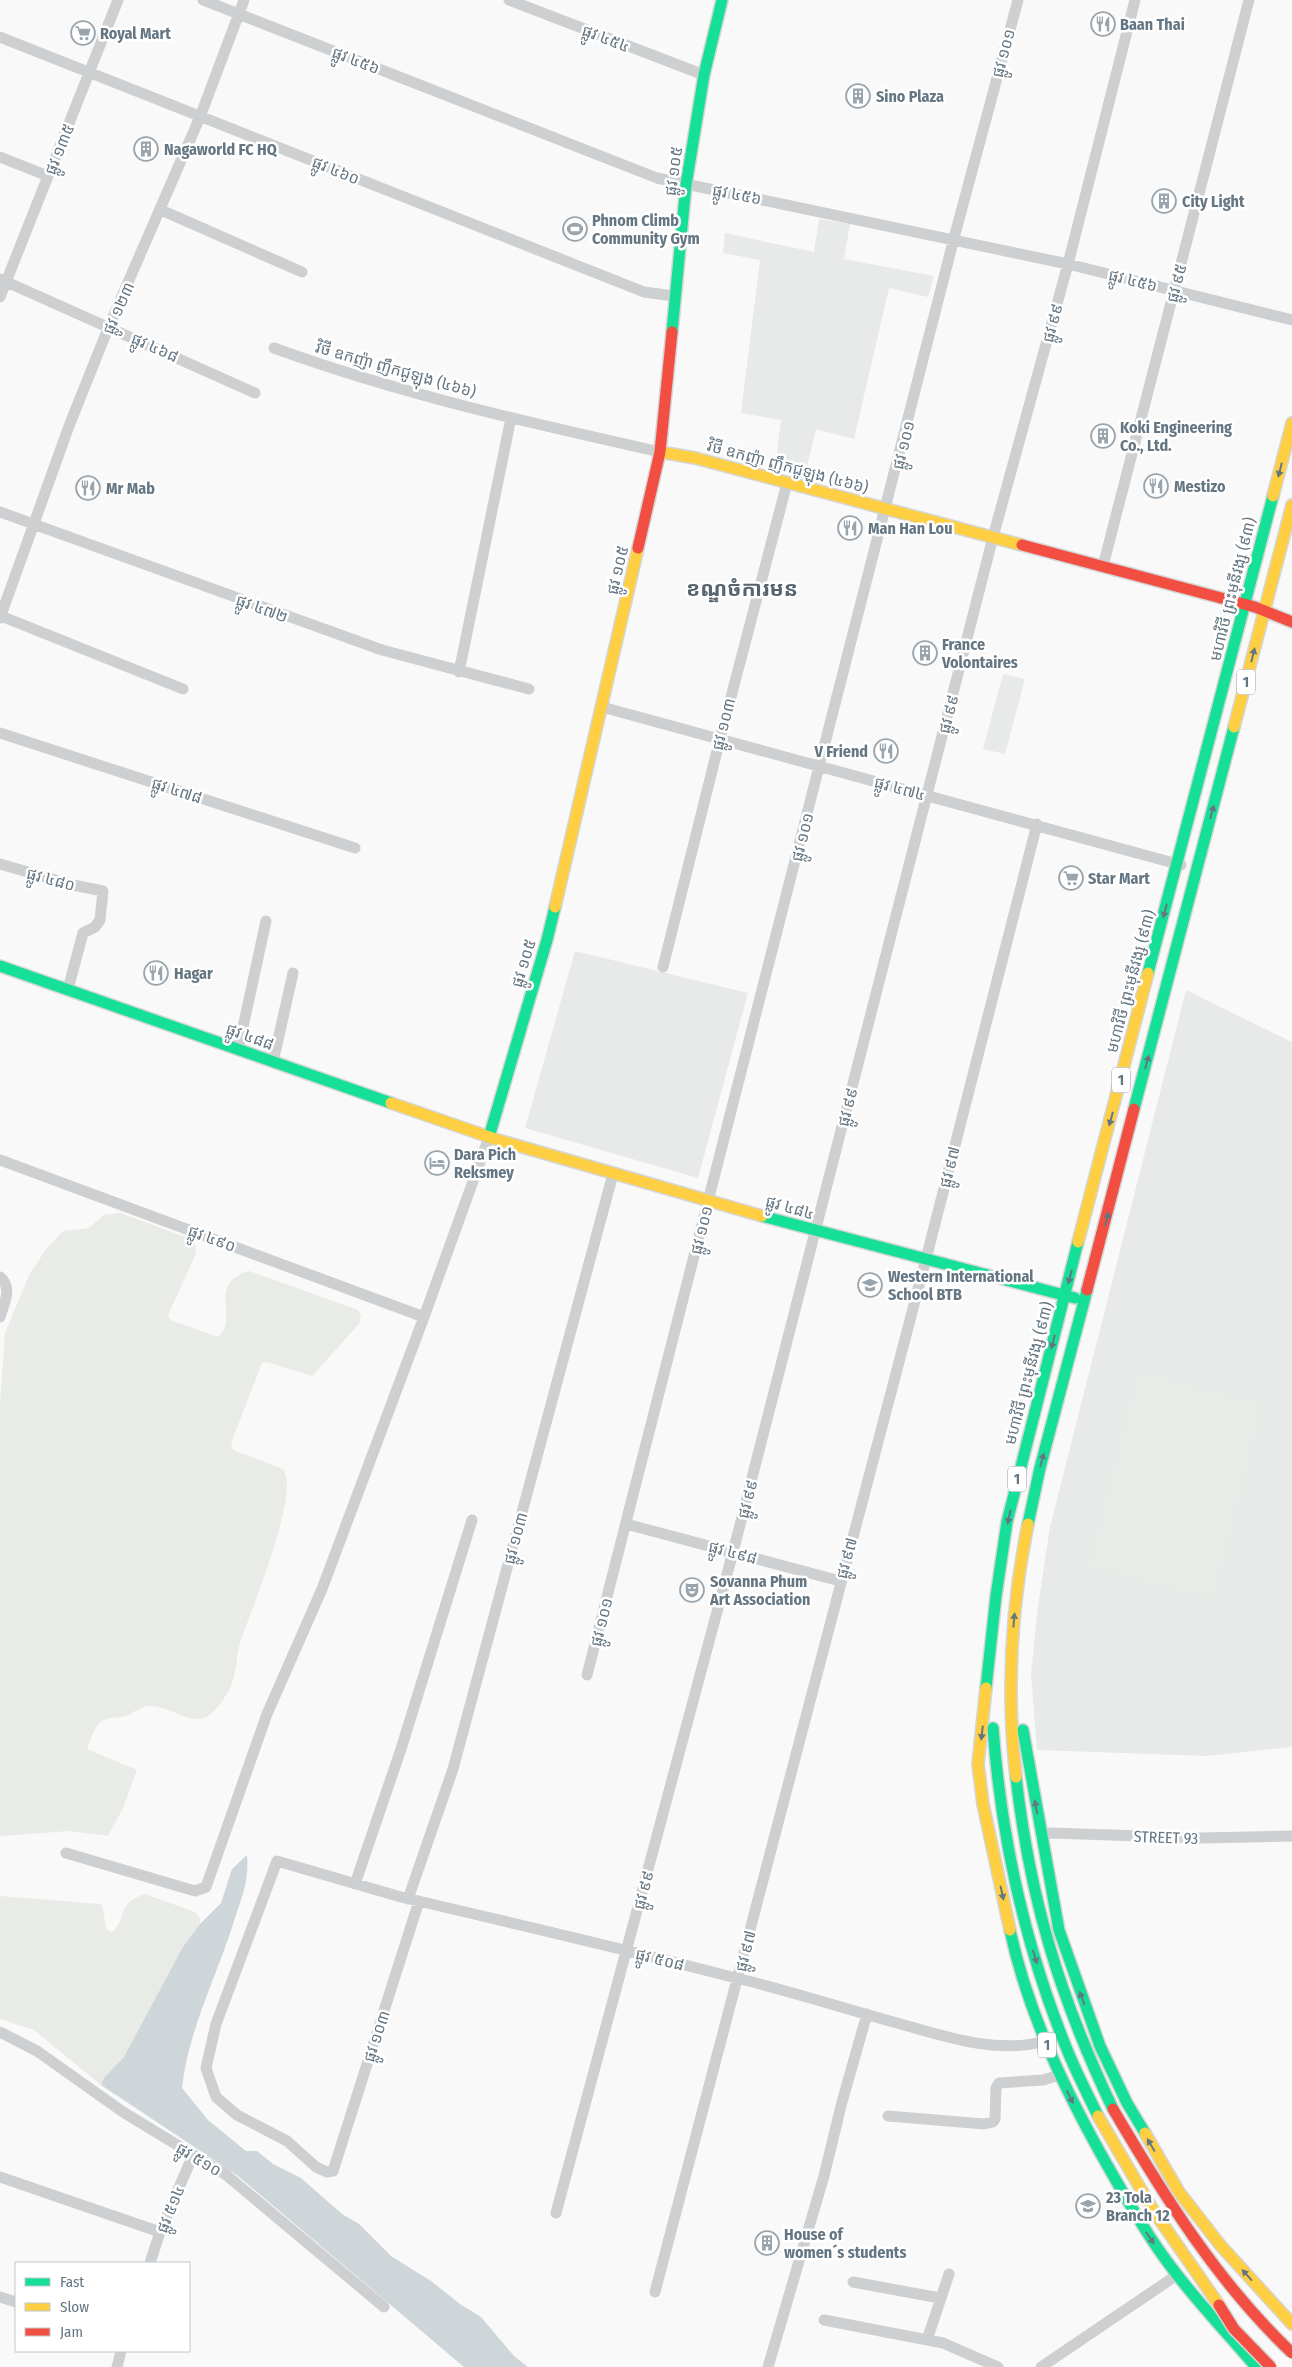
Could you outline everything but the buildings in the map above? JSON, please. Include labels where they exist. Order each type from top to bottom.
[{"type":"main road","name":"ផ្លូវ ១០៥","points":[[493,1138],[547,940],[665,452],[674,296],[692,186],[704,75],[722,0]]},
{"type":"main road","name":"មហាវិថី ព្រះមុនីវង្ស (៩៣)","points":[[990,1668],[996,1596],[1007,1522],[1020,1464],[1292,423]]},
{"type":"main road","name":"វិថី ឧកញ៉ា ញឹកជូឡុង (៤៦៦)","points":[[665,452],[787,482],[1245,604],[1292,622]]},
{"type":"main road","name":"1","points":[[1292,506],[1086,1300],[1040,1468],[1028,1524],[1015,1602],[1010,1669],[1029,1760],[1059,1930],[1100,2046],[1127,2103],[1179,2192],[1216,2240],[1292,2324]]},
{"type":"main road","name":"ផ្លូវ ៤៨៨","points":[[0,966],[493,1138]]},
{"type":"main road","name":"ផ្លូវ ៤៨៤","points":[[493,1138],[816,1231],[1086,1300]]},
{"type":"main road","name":"1","points":[[990,1668],[978,1764],[983,1804],[1011,1936],[1030,2000],[1045,2041],[1085,2127],[1137,2218],[1176,2274],[1256,2367]]},
{"type":"main road","points":[[990,1668],[994,1759],[1000,1798],[1028,1937],[1062,2039],[1098,2116],[1153,2210],[1199,2274],[1276,2364]]},
{"type":"main road","points":[[1010,1669],[1017,1794],[1044,1932],[1078,2032],[1113,2109],[1166,2199],[1214,2265],[1272,2335],[1292,2353]]},
{"type":"main road","points":[[1176,2274],[1216,2240]]},
{"type":"main road","points":[[1214,2265],[1262,2306],[1292,2337]]},
{"type":"main road","points":[[1227,2335],[1268,2299]]},
{"type":"street","name":"ផ្លូវ ១៣៥","points":[[0,297],[3,280],[48,176],[118,0]]},
{"type":"street","name":"ផ្លូវ ៤៥៦","points":[[203,0],[657,178],[954,238],[1068,264],[1292,320]]},
{"type":"street","name":"ផ្លូវ ១២៣","points":[[0,617],[32,524],[109,326],[200,117],[244,0]]},
{"type":"street","name":"ផ្លូវ ៤៥៤","points":[[509,0],[704,75]]},
{"type":"street","name":"ផ្លូវ ១០១","points":[[587,1675],[954,238],[1018,0]]},
{"type":"street","name":"ផ្លូវ ៩៩","points":[[556,2213],[734,1552],[993,537],[1068,264],[1135,0]]},
{"type":"street","name":"ផ្លូវ ៩៥","points":[[1103,566],[1249,0]]},
{"type":"street","name":"ផ្លូវ ៤៦០","points":[[0,37],[644,292],[674,296]]},
{"type":"street","points":[[0,157],[48,176]]},
{"type":"street","points":[[161,210],[302,272]]},
{"type":"street","name":"ផ្លូវ ៤៦៨","points":[[3,280],[255,393]]},
{"type":"street","name":"វិថី ឧកញ៉ា ញឹកជូឡុង (៤៦៦)","points":[[274,348],[335,369],[511,418],[665,452]]},
{"type":"street","points":[[458,672],[511,418]]},
{"type":"street","name":"ផ្លូវ ១០៣","points":[[663,967],[787,482]]},
{"type":"street","name":"ផ្លូវ ៤៧២","points":[[0,512],[382,650],[458,672],[529,689]]},
{"type":"street","points":[[0,617],[184,689]]},
{"type":"street","name":"ផ្លូវ ៤៧៤","points":[[602,707],[1037,824],[1197,870]]},
{"type":"street","name":"ផ្លូវ ៤៧៨","points":[[0,733],[354,848]]},
{"type":"street","name":"ផ្លូវ ៩៧","points":[[655,2292],[926,1259],[1037,824]]},
{"type":"street","name":"ផ្លូវ ៤៨០","points":[[0,864],[73,886],[103,891],[100,920],[95,927],[83,933],[68,989]]},
{"type":"street","points":[[238,1050],[266,921]]},
{"type":"street","points":[[273,1062],[293,973]]},
{"type":"street","points":[[66,1853],[196,1891],[206,1887],[267,1714],[322,1588],[493,1138]]},
{"type":"street","name":"ផ្លូវ ៤៩០","points":[[0,1160],[424,1317]]},
{"type":"street","name":"ផ្លូវ ១០៣","points":[[333,2171],[453,1769],[613,1174]]},
{"type":"street","points":[[0,1277],[6,1283],[7,1291],[0,1317]]},
{"type":"street","points":[[355,1884],[401,1749],[472,1520]]},
{"type":"street","name":"ផ្លូវ ៤៩៨","points":[[626,1524],[840,1581]]},
{"type":"street","name":"STREET 93","points":[[1041,1835],[1051,1833],[1201,1838],[1292,1836]]},
{"type":"street","name":"ផ្លូវ ៥០៨","points":[[333,2171],[327,2172],[316,2167],[287,2141],[237,2115],[216,2098],[206,2068],[216,2024],[277,1861],[413,1900],[738,1978],[932,2033],[982,2043],[1026,2047],[1045,2041]]},
{"type":"street","points":[[768,2367],[820,2193],[842,2102],[867,2014]]},
{"type":"street","name":"ផ្លូវ ៥១០","points":[[0,2032],[37,2051],[123,2112],[225,2174],[384,2306]]},
{"type":"street","points":[[888,2116],[975,2123],[993,2122],[996,2119],[996,2088],[999,2083],[1005,2081],[1043,2080],[1060,2075]]},
{"type":"street","name":"ផ្លូវ ៥១៤","points":[[150,2262],[160,2232],[192,2155]]},
{"type":"street","points":[[0,2177],[160,2232]]},
{"type":"street","points":[[927,2340],[949,2274]]},
{"type":"street","points":[[1041,2367],[1176,2274]]},
{"type":"street","points":[[854,2282],[940,2298]]},
{"type":"street","points":[[0,2297],[15,2302]]},
{"type":"street","points":[[824,2320],[943,2344],[998,2367]]},
{"type":"street","points":[[117,2367],[121,2352]]},
{"type":"shaded area","points":[[819,219],[850,224],[844,259],[934,276],[928,297],[889,288],[854,439],[816,429],[807,466],[776,459],[781,420],[741,413],[760,260],[723,253],[725,233],[814,252]]},
{"type":"shaded area","points":[[1003,674],[1025,679],[1005,754],[983,749]]},
{"type":"shaded area","points":[[575,951],[748,993],[698,1178],[525,1128]]},
{"type":"shaded area","points":[[1186,990],[1292,1042],[1292,1747],[1206,1756],[1037,1750],[1031,1674],[1038,1606],[1050,1527]]},
{"type":"shaded area","points":[[120,1213],[188,1238],[195,1244],[196,1254],[168,1315],[170,1320],[218,1337],[224,1329],[226,1321],[226,1292],[229,1284],[236,1277],[249,1271],[358,1310],[361,1315],[359,1324],[312,1376],[267,1362],[262,1363],[231,1443],[233,1450],[283,1469],[287,1482],[280,1527],[272,1554],[240,1643],[232,1683],[221,1703],[208,1716],[199,1719],[185,1717],[156,1706],[146,1706],[126,1716],[107,1719],[99,1724],[87,1749],[137,1770],[123,1808],[108,1836],[70,1831],[0,1836],[0,1405],[5,1333],[30,1273],[47,1248],[63,1231],[89,1228],[104,1215]]},
{"type":"shaded area","points":[[1138,1371],[1263,1403],[1215,1599],[1088,1567]]},
{"type":"shaded area","points":[[247,1855],[247,1872],[243,1894],[190,2045],[182,2088],[208,2120],[246,2151],[257,2151],[273,2164],[301,2178],[342,2214],[359,2224],[391,2256],[431,2281],[460,2304],[481,2317],[514,2356],[528,2367],[464,2367],[238,2176],[101,2085],[104,2078],[124,2057],[183,1947],[200,1924],[221,1903],[232,1869]]},
{"type":"shaded area","points":[[145,1894],[195,1912],[200,1918],[200,1924],[179,1956],[125,2056],[101,2085],[34,2030],[0,2019],[0,1896],[100,1904],[103,1908],[106,1929],[112,1932],[120,1922],[129,1902]]},
{"type":"traffic: fast","points":[[672,332],[686,185],[704,75],[722,0]]},
{"type":"traffic: fast","points":[[1148,973],[1273,496]]},
{"type":"traffic: fast","points":[[1134,1109],[1234,727]]},
{"type":"traffic: fast","points":[[489,1137],[555,907]]},
{"type":"traffic: fast","points":[[0,966],[391,1103]]},
{"type":"traffic: fast","points":[[762,1216],[1075,1298]]},
{"type":"traffic: fast","points":[[986,1688],[996,1596],[1007,1522],[1078,1242]]},
{"type":"traffic: fast","points":[[1028,1524],[1040,1468],[1087,1290]]},
{"type":"traffic: fast","points":[[993,1728],[1002,1809],[1017,1890],[1027,1930],[1051,2008],[1077,2073],[1098,2116]]},
{"type":"traffic: fast","points":[[1023,1730],[1059,1930],[1100,2046],[1127,2103],[1145,2133]]},
{"type":"traffic: fast","points":[[1016,1777],[1030,1865],[1050,1948],[1077,2028],[1113,2109]]},
{"type":"traffic: fast","points":[[1010,1930],[1027,1992],[1038,2023],[1064,2083],[1094,2142],[1141,2222],[1166,2260],[1194,2296],[1256,2367]]},
{"type":"traffic: slow","points":[[1273,496],[1292,423]]},
{"type":"traffic: slow","points":[[660,452],[695,458],[1022,545]]},
{"type":"traffic: slow","points":[[1234,727],[1292,505]]},
{"type":"traffic: slow","points":[[555,907],[638,548]]},
{"type":"traffic: slow","points":[[1078,1242],[1148,973]]},
{"type":"traffic: slow","points":[[391,1103],[498,1140],[762,1216]]},
{"type":"traffic: slow","points":[[1016,1777],[1011,1713],[1012,1650],[1014,1618],[1028,1524]]},
{"type":"traffic: slow","points":[[986,1688],[978,1764],[983,1804],[1010,1930]]},
{"type":"traffic: slow","points":[[1098,2116],[1153,2210],[1219,2305]]},
{"type":"traffic: slow","points":[[1145,2133],[1179,2192],[1221,2246],[1292,2324]]},
{"type":"traffic: jam","points":[[638,548],[660,452],[672,332]]},
{"type":"traffic: jam","points":[[1022,545],[1255,607],[1292,622]]},
{"type":"traffic: jam","points":[[1087,1290],[1134,1109]]},
{"type":"traffic: jam","points":[[1113,2109],[1152,2174],[1216,2268],[1265,2326],[1292,2353]]},
{"type":"traffic: jam","points":[[1219,2305],[1234,2329],[1271,2367]]},
{"type":"place","name":"Baan Thai","points":[[1103,24]]},
{"type":"place","name":"Royal Mart","points":[[83,33]]},
{"type":"place","name":"Sino Plaza","points":[[858,96]]},
{"type":"place","name":"Nagaworld FC HQ","points":[[146,149]]},
{"type":"place","name":"City Light","points":[[1164,201]]},
{"type":"place","name":"Phnom Climb Community Gym","points":[[575,229]]},
{"type":"place","name":"Koki Engineering Co., Ltd.","points":[[1103,436]]},
{"type":"place","name":"Mestizo","points":[[1156,486]]},
{"type":"place","name":"Mr Mab","points":[[88,488]]},
{"type":"place","name":"Man Han Lou","points":[[850,528]]},
{"type":"place","name":"France Volontaires","points":[[925,653]]},
{"type":"place","name":"V Friend","points":[[886,751]]},
{"type":"place","name":"Star Mart","points":[[1071,878]]},
{"type":"place","name":"Hagar","points":[[156,973]]},
{"type":"place","name":"Dara Pich Reksmey","points":[[437,1163]]},
{"type":"place","name":"Western International School BTB","points":[[870,1285]]},
{"type":"place","name":"Sovanna Phum Art Association","points":[[692,1590]]},
{"type":"place","name":"23 Tola Branch 12","points":[[1088,2206]]},
{"type":"place","name":"House of women´s students","points":[[767,2243]]},
{"type":"district","name":"ខណ្ឌចំការមន","points":[[742,589]]}]
